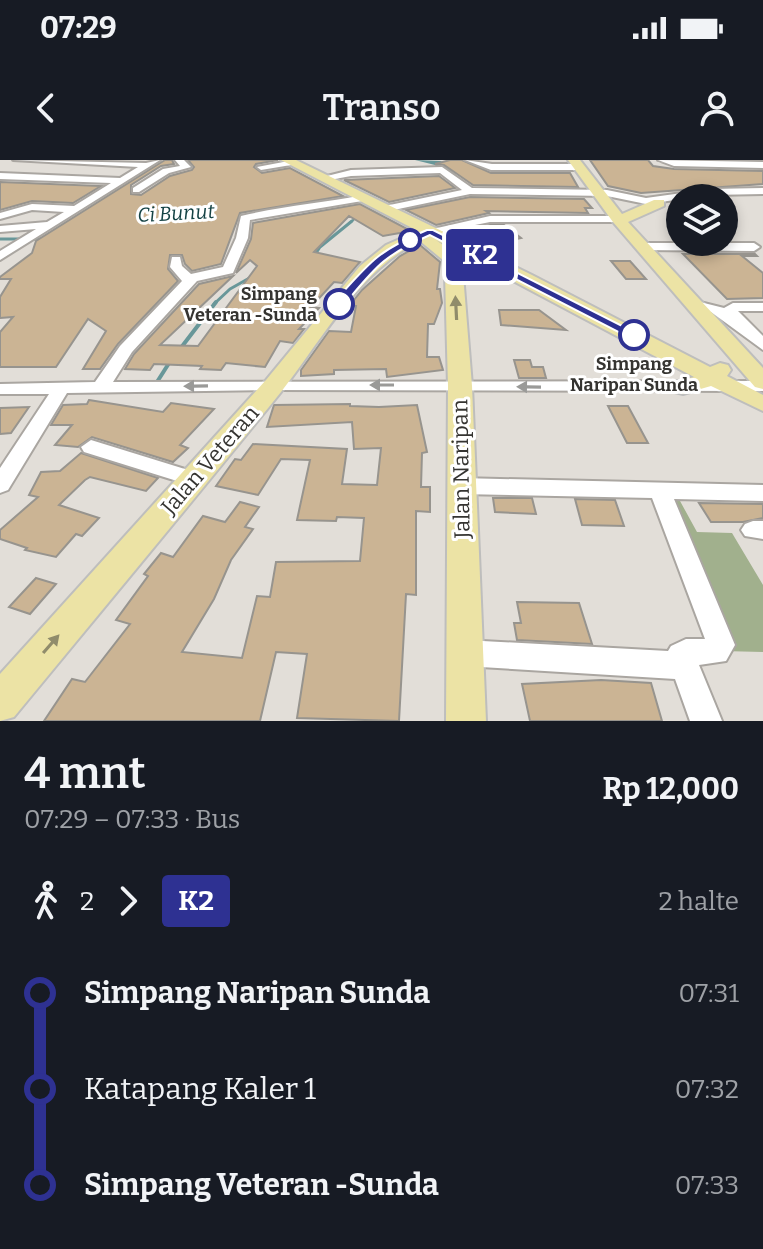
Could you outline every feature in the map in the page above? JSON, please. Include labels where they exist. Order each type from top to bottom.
[{"type":"main road","points":[[289,161],[526,279],[763,404]]},
{"type":"main road","points":[[576,164],[617,218],[696,305],[731,333],[763,384]]},
{"type":"main road","points":[[617,218],[627,218],[659,203]]},
{"type":"main road","name":"Jalan Veteran","points":[[1,700],[274,385],[366,270],[392,248],[430,231]]},
{"type":"main road","name":"Jalan Naripan","points":[[430,231],[427,241],[452,261],[460,386],[466,721]]},
{"type":"main road","points":[[661,349],[695,358],[713,358],[719,354],[731,333]]},
{"type":"main road","points":[[722,382],[731,333]]},
{"type":"main road","points":[[661,349],[679,361],[684,375],[673,387]]},
{"type":"main road","points":[[673,387],[722,382]]},
{"type":"street","points":[[17,160],[145,165]]},
{"type":"street","points":[[0,256],[156,160]]},
{"type":"street","points":[[136,190],[166,171],[186,167],[179,160]]},
{"type":"street","points":[[469,160],[488,167],[536,168],[576,164]]},
{"type":"street","points":[[526,160],[536,168]]},
{"type":"street","points":[[662,160],[758,165]]},
{"type":"street","points":[[736,160],[758,165]]},
{"type":"street","points":[[261,167],[289,161]]},
{"type":"street","points":[[324,178],[442,170],[474,191]]},
{"type":"street","points":[[380,173],[440,198]]},
{"type":"street","points":[[2,174],[119,181]]},
{"type":"street","points":[[57,208],[102,180]]},
{"type":"street","points":[[384,209],[474,191],[597,193],[652,201],[711,192],[763,192]]},
{"type":"street","points":[[738,194],[763,192]]},
{"type":"street","points":[[101,387],[126,349],[189,280],[228,270],[244,223],[281,209],[305,210],[364,198]]},
{"type":"street","points":[[659,203],[666,202]]},
{"type":"street","points":[[743,204],[763,203]]},
{"type":"street","points":[[4,212],[32,207],[74,209]]},
{"type":"street","points":[[430,231],[490,219],[617,218]]},
{"type":"street","points":[[0,229],[48,225]]},
{"type":"street","points":[[643,247],[754,247]]},
{"type":"street","points":[[176,260],[176,267],[189,280]]},
{"type":"street","points":[[696,305],[715,308],[733,323],[731,333]]},
{"type":"street","points":[[731,333],[730,308],[763,307]]},
{"type":"street","points":[[731,333],[763,345]]},
{"type":"street","points":[[722,382],[763,384]]},
{"type":"street","points":[[0,389],[274,385],[673,387]]},
{"type":"street","points":[[0,485],[61,389]]},
{"type":"street","points":[[91,447],[193,479]]},
{"type":"street","points":[[460,486],[763,493]]},
{"type":"street","points":[[660,491],[721,645],[716,652],[683,652],[686,672],[706,721]]},
{"type":"street","points":[[464,653],[686,672]]},
{"type":"green space","points":[[653,501],[680,501],[697,532],[732,533],[763,585],[763,652],[722,651]]},
{"type":"building","points":[[165,160],[172,160],[174,164],[161,166],[131,185],[131,194],[141,195],[170,176],[192,170],[194,167],[188,160],[278,160],[254,167],[262,173],[290,168],[343,196],[240,213],[221,264],[192,271],[182,255],[170,255],[168,269],[178,281],[118,344],[100,369],[83,369],[106,331],[88,319],[56,367],[0,367],[0,332],[13,317],[0,318],[0,297],[11,279],[0,277],[32,253],[36,241]]},
{"type":"building","points":[[462,160],[491,173],[570,173],[578,187],[473,185],[444,165],[435,164]]},
{"type":"building","points":[[590,160],[648,160],[653,166],[674,169],[763,171],[763,184],[666,184],[666,191],[641,193],[608,186]]},
{"type":"building","points":[[439,176],[455,188],[389,202],[344,180]]},
{"type":"building","points":[[0,182],[101,186],[73,203],[32,201],[0,210]]},
{"type":"building","points":[[470,197],[584,199],[592,208],[585,208],[588,213],[486,211],[489,213],[436,225],[406,210]]},
{"type":"building","points":[[360,204],[411,231],[383,236],[349,216],[314,252],[360,262],[342,283],[334,282],[311,307],[319,308],[299,329],[304,329],[293,343],[280,341],[265,367],[226,363],[221,370],[154,364],[150,370],[125,369],[134,354],[199,284],[233,276],[160,345],[198,346],[257,266],[250,260],[236,273],[251,239],[253,223]]},
{"type":"building","points":[[504,225],[521,238],[485,246],[459,231]]},
{"type":"building","points":[[420,245],[440,262],[437,289],[440,289],[442,303],[434,324],[428,324],[427,357],[439,357],[443,370],[387,377],[386,369],[334,370],[334,374],[301,376],[301,370],[329,331],[351,332],[356,306],[350,305],[362,290],[400,256]]},
{"type":"building","points":[[755,254],[757,256],[742,256],[763,273],[763,298],[727,299],[685,256]]},
{"type":"building","points":[[611,261],[630,261],[646,279],[626,279]]},
{"type":"building","points":[[499,310],[539,310],[566,330],[501,325]]},
{"type":"building","points":[[514,360],[530,360],[532,367],[543,367],[546,378],[519,378]]},
{"type":"building","points":[[89,400],[163,412],[171,403],[214,409],[180,445],[188,448],[173,462],[92,437],[78,447],[55,445],[72,425],[51,425],[63,405],[87,404]]},
{"type":"building","points":[[350,404],[379,407],[417,405],[427,452],[422,453],[421,487],[430,487],[430,512],[416,511],[416,595],[406,594],[399,721],[297,718],[307,654],[276,652],[260,721],[44,721],[72,679],[85,682],[130,624],[116,620],[148,576],[144,574],[161,553],[173,557],[203,516],[225,522],[240,502],[259,507],[245,527],[253,529],[231,560],[214,599],[182,652],[242,658],[257,596],[270,597],[276,562],[360,561],[364,518],[297,520],[310,460],[281,459],[258,495],[216,486],[235,459],[241,460],[253,444],[347,449],[342,484],[377,485],[381,448],[354,449],[352,422],[267,427],[274,405]]},
{"type":"building","points":[[608,406],[628,406],[648,443],[627,443]]},
{"type":"building","points":[[29,407],[11,433],[0,434],[0,408]]},
{"type":"building","points":[[81,453],[158,478],[146,491],[90,477],[85,480],[59,505],[99,518],[82,536],[76,534],[56,557],[25,550],[27,548],[0,539],[0,530],[38,497],[29,495],[41,472],[60,471]]},
{"type":"building","points":[[493,498],[532,498],[536,514],[495,512]]},
{"type":"building","points":[[575,499],[615,500],[624,526],[582,525]]},
{"type":"building","points":[[699,503],[763,504],[763,518],[743,522],[711,522]]},
{"type":"building","points":[[36,578],[56,584],[30,614],[9,607]]},
{"type":"building","points":[[517,602],[579,603],[592,644],[517,640],[514,623],[521,623]]},
{"type":"building","points":[[601,680],[651,683],[662,721],[530,721],[522,684]]},
{"type":"waterway","points":[[419,160],[438,163],[448,175],[461,183]]},
{"type":"waterway","name":"Ci Bunut","points":[[349,223],[356,218]]},
{"type":"waterway","points":[[314,256],[320,247],[352,221]]},
{"type":"waterway","name":"Ci Bunut","points":[[0,239],[43,239]]},
{"type":"waterway","points":[[216,302],[230,289],[253,276]]},
{"type":"waterway","points":[[180,349],[216,302]]},
{"type":"waterway","points":[[157,382],[171,360]]},
{"type":"bus line","name":"K2","points":[[339,304],[378,258],[392,248],[430,231],[634,335]]},
{"type":"place","name":"Simpang Veteran -Sunda","points":[[339,304]]},
{"type":"place","name":"Simpang Naripan Sunda","points":[[634,335]]}]
